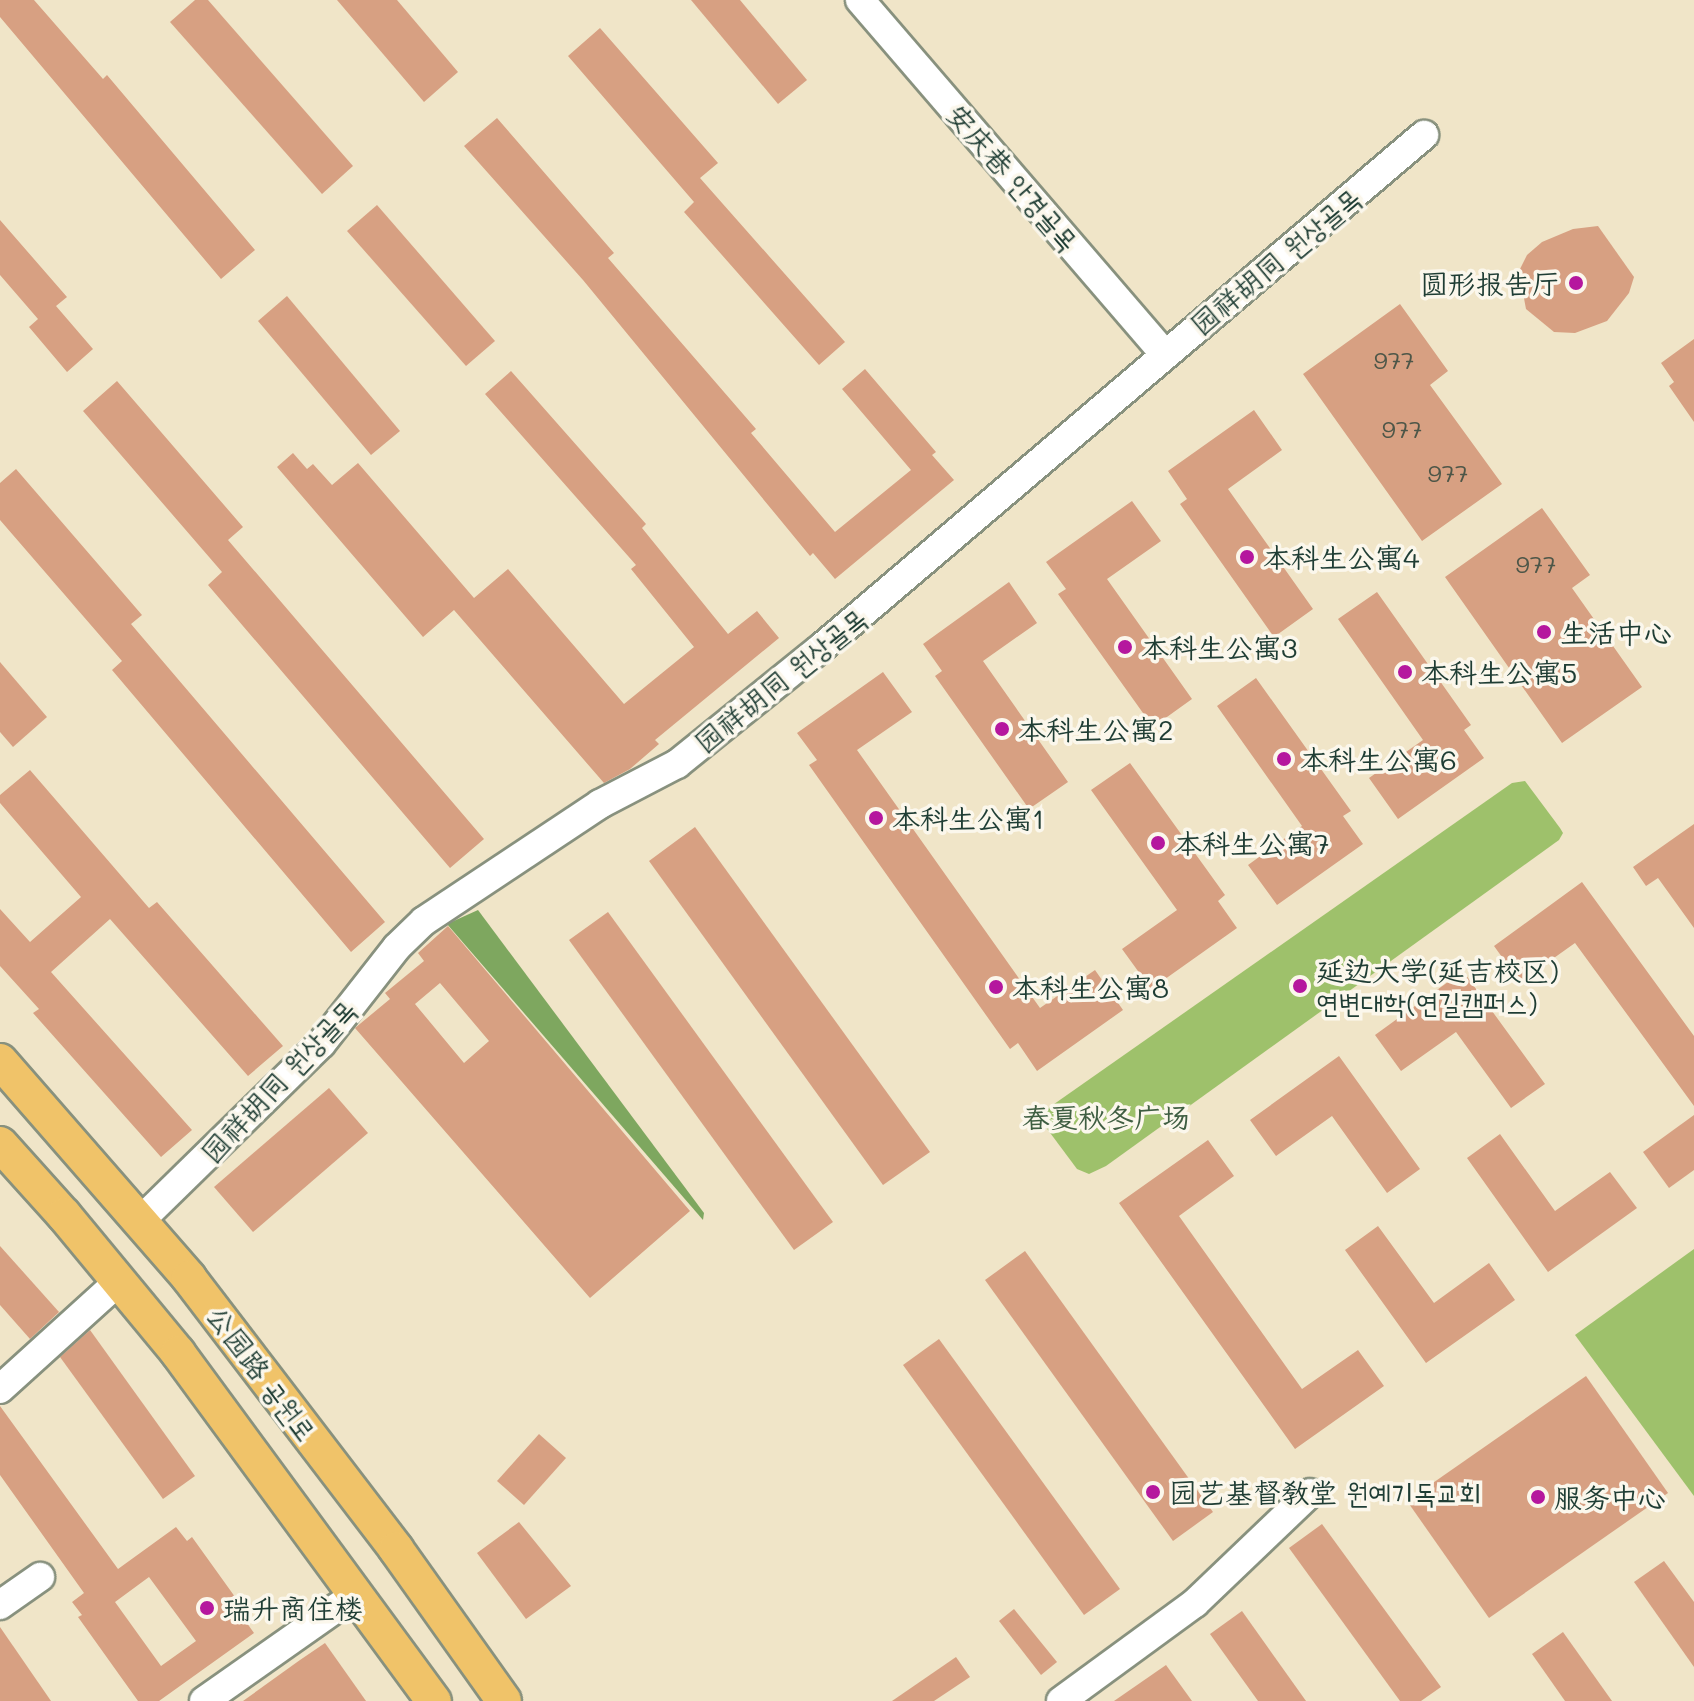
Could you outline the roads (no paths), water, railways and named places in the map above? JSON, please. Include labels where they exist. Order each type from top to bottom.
[{"type":"main road","name":"公园路 공원로","points":[[0,1061],[141,1220],[231,1331],[386,1537],[504,1701]]},
{"type":"main road","name":"公园路 공원로","points":[[0,1144],[178,1353],[434,1701]]},
{"type":"street","name":"安庆巷 안경골목","points":[[860,0],[1165,355]]},
{"type":"street","name":"园祥胡同 원상골목","points":[[141,1220],[321,1044],[397,947],[424,921],[600,804],[677,764],[833,638],[1424,135]]},
{"type":"street","points":[[0,1389],[119,1281]]},
{"type":"street","points":[[1061,1701],[1195,1603],[1310,1493]]},
{"type":"street","points":[[0,1605],[40,1577]]},
{"type":"street","points":[[204,1701],[355,1595]]},
{"type":"place","name":"圆形报告厅","points":[[1576,283]]},
{"type":"place","name":"本科生公寓4","points":[[1247,557]]},
{"type":"place","name":"生活中心","points":[[1544,632]]},
{"type":"place","name":"本科生公寓3","points":[[1125,647]]},
{"type":"place","name":"本科生公寓5","points":[[1405,672]]},
{"type":"place","name":"本科生公寓2","points":[[1002,729]]},
{"type":"place","name":"本科生公寓6","points":[[1284,759]]},
{"type":"place","name":"本科生公寓1","points":[[876,818]]},
{"type":"place","name":"本科生公寓7","points":[[1158,843]]},
{"type":"place","name":"延边大学(延吉校区) 연변대학(연길캠퍼스)","points":[[1300,986]]},
{"type":"place","name":"本科生公寓8","points":[[996,987]]},
{"type":"place","name":"园艺基督教堂 원예기독교회","points":[[1153,1492]]},
{"type":"place","name":"服务中心","points":[[1538,1497]]},
{"type":"place","name":"瑞升商住楼","points":[[207,1608]]},
{"type":"park label","name":"春夏秋冬广场","points":[[1106,1117]]}]
